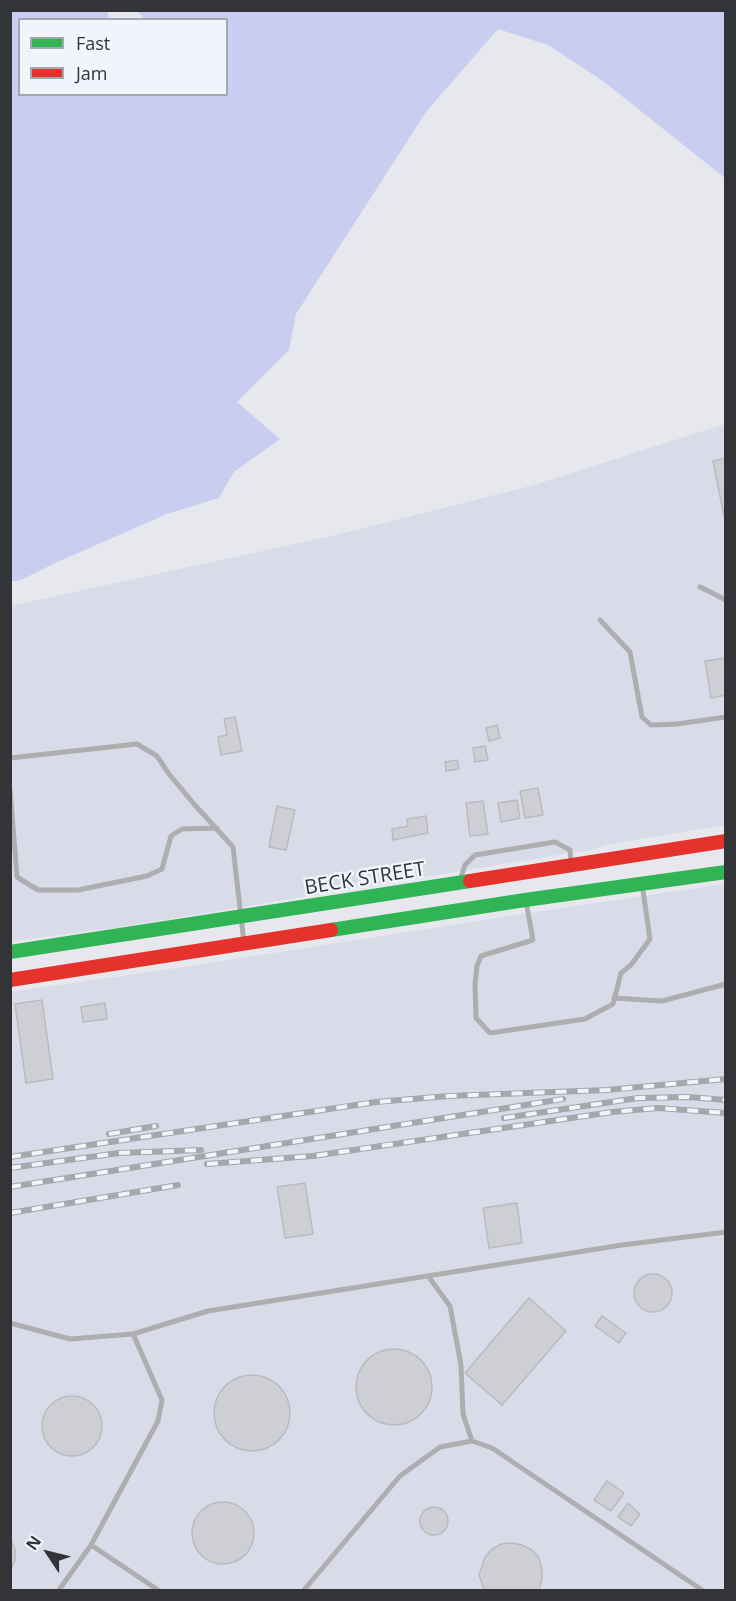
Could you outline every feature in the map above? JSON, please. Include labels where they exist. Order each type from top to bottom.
[{"type":"main road","name":"BECK STREET","points":[[10,952],[726,841]]},
{"type":"main road","points":[[10,980],[641,882],[725,872]]},
{"type":"lane","points":[[700,587],[726,600]]},
{"type":"lane","points":[[600,620],[630,652],[642,717],[651,725],[726,717]]},
{"type":"lane","points":[[10,758],[137,744],[157,756],[194,804],[233,848],[244,945]]},
{"type":"lane","points":[[10,789],[18,877],[38,890],[78,890],[147,876],[162,869],[171,836],[182,829],[217,828]]},
{"type":"lane","points":[[458,884],[465,864],[475,855],[555,842],[570,850],[571,866]]},
{"type":"lane","points":[[525,900],[533,939],[481,956],[477,966],[476,1018],[490,1033],[585,1019],[613,1004],[621,973],[631,965],[650,939],[641,882]]},
{"type":"lane","points":[[614,998],[662,1001],[726,984]]},
{"type":"lane","points":[[10,1323],[70,1339],[133,1334],[208,1311],[622,1245],[726,1232]]},
{"type":"lane","points":[[428,1276],[450,1306],[461,1365],[463,1414],[472,1441]]},
{"type":"lane","points":[[59,1590],[91,1545],[158,1421],[162,1400],[133,1334]]},
{"type":"lane","points":[[304,1590],[400,1476],[440,1447],[472,1441],[492,1448],[702,1590]]},
{"type":"lane","points":[[91,1545],[158,1590]]},
{"type":"shaded area","points":[[10,11],[108,11],[109,18],[18,18],[18,96],[228,96],[228,18],[143,18],[137,11],[725,11],[725,178],[603,81],[548,45],[498,29],[426,112],[296,314],[289,350],[237,402],[280,439],[234,472],[219,498],[167,514],[19,581],[11,581]]},
{"type":"shaded area","points":[[725,424],[725,825],[605,845],[595,849],[120,927],[11,941],[10,606],[336,535],[534,485]]},
{"type":"shaded area","points":[[725,884],[725,1590],[11,1590],[10,992]]},
{"type":"building","points":[[726,458],[726,515],[724,516],[713,461]]},
{"type":"building","points":[[726,658],[726,695],[711,698],[705,661]]},
{"type":"building","points":[[235,717],[242,751],[221,755],[218,737],[227,735],[224,719]]},
{"type":"building","points":[[497,725],[500,738],[489,741],[486,728]]},
{"type":"building","points":[[485,746],[488,760],[475,762],[473,748]]},
{"type":"building","points":[[457,760],[459,769],[446,771],[445,762]]},
{"type":"building","points":[[538,788],[543,815],[525,818],[520,791]]},
{"type":"building","points":[[517,800],[520,818],[501,822],[498,803]]},
{"type":"building","points":[[483,801],[488,834],[470,836],[466,803]]},
{"type":"building","points":[[277,806],[295,810],[286,850],[269,847]]},
{"type":"building","points":[[426,816],[428,833],[393,840],[392,829],[408,826],[407,819]]},
{"type":"building","points":[[42,1000],[53,1079],[26,1083],[15,1004]]},
{"type":"building","points":[[105,1003],[107,1019],[83,1022],[81,1007]]},
{"type":"building","points":[[305,1183],[313,1234],[285,1238],[277,1187]]},
{"type":"building","points":[[517,1203],[522,1243],[489,1248],[483,1208]]},
{"type":"building","points":[[653,1274],[667,1279],[672,1293],[667,1307],[653,1312],[639,1307],[634,1293],[639,1279]]},
{"type":"building","points":[[529,1298],[566,1331],[502,1405],[465,1373]]},
{"type":"building","points":[[602,1316],[626,1333],[619,1343],[595,1326]]},
{"type":"building","points":[[394,1349],[409,1352],[421,1360],[429,1372],[432,1387],[429,1402],[421,1414],[409,1422],[394,1425],[379,1422],[367,1414],[359,1402],[356,1387],[359,1372],[367,1360],[379,1352]]},
{"type":"building","points":[[252,1375],[267,1378],[279,1386],[287,1398],[290,1413],[287,1428],[279,1440],[267,1448],[252,1451],[237,1448],[225,1440],[217,1428],[214,1413],[217,1398],[225,1386],[237,1378]]},
{"type":"building","points":[[72,1396],[89,1401],[97,1409],[102,1426],[97,1443],[89,1451],[72,1456],[55,1451],[47,1443],[42,1426],[47,1409],[55,1401]]},
{"type":"building","points":[[607,1481],[624,1493],[611,1511],[594,1500]]},
{"type":"building","points":[[217,1502],[229,1502],[245,1511],[252,1521],[254,1533],[252,1545],[245,1555],[229,1564],[217,1564],[206,1559],[197,1550],[192,1539],[192,1527],[197,1516],[206,1507]]},
{"type":"building","points":[[628,1503],[640,1514],[631,1526],[618,1517]]},
{"type":"building","points":[[434,1507],[444,1511],[448,1521],[444,1531],[434,1535],[424,1531],[420,1521],[424,1511]]},
{"type":"building","points":[[10,1538],[15,1549],[15,1560],[10,1572]]},
{"type":"building","points":[[511,1543],[532,1550],[539,1558],[542,1579],[539,1590],[484,1590],[479,1575],[485,1557],[501,1544]]},
{"type":"railway","points":[[10,1157],[376,1102],[448,1096],[607,1090],[726,1079]]},
{"type":"railway","points":[[504,1118],[638,1098],[688,1097],[726,1100]]},
{"type":"railway","points":[[10,1187],[563,1099]]},
{"type":"railway","points":[[207,1164],[313,1156],[612,1112],[658,1108],[726,1113]]},
{"type":"railway","points":[[109,1134],[156,1126]]},
{"type":"railway","points":[[10,1168],[119,1153],[201,1150]]},
{"type":"railway","points":[[10,1213],[178,1185]]},
{"type":"traffic: fast","points":[[331,930],[726,872]]},
{"type":"traffic: fast","points":[[10,952],[470,881]]},
{"type":"traffic: jam","points":[[470,881],[726,841]]},
{"type":"traffic: jam","points":[[10,980],[331,930]]}]
